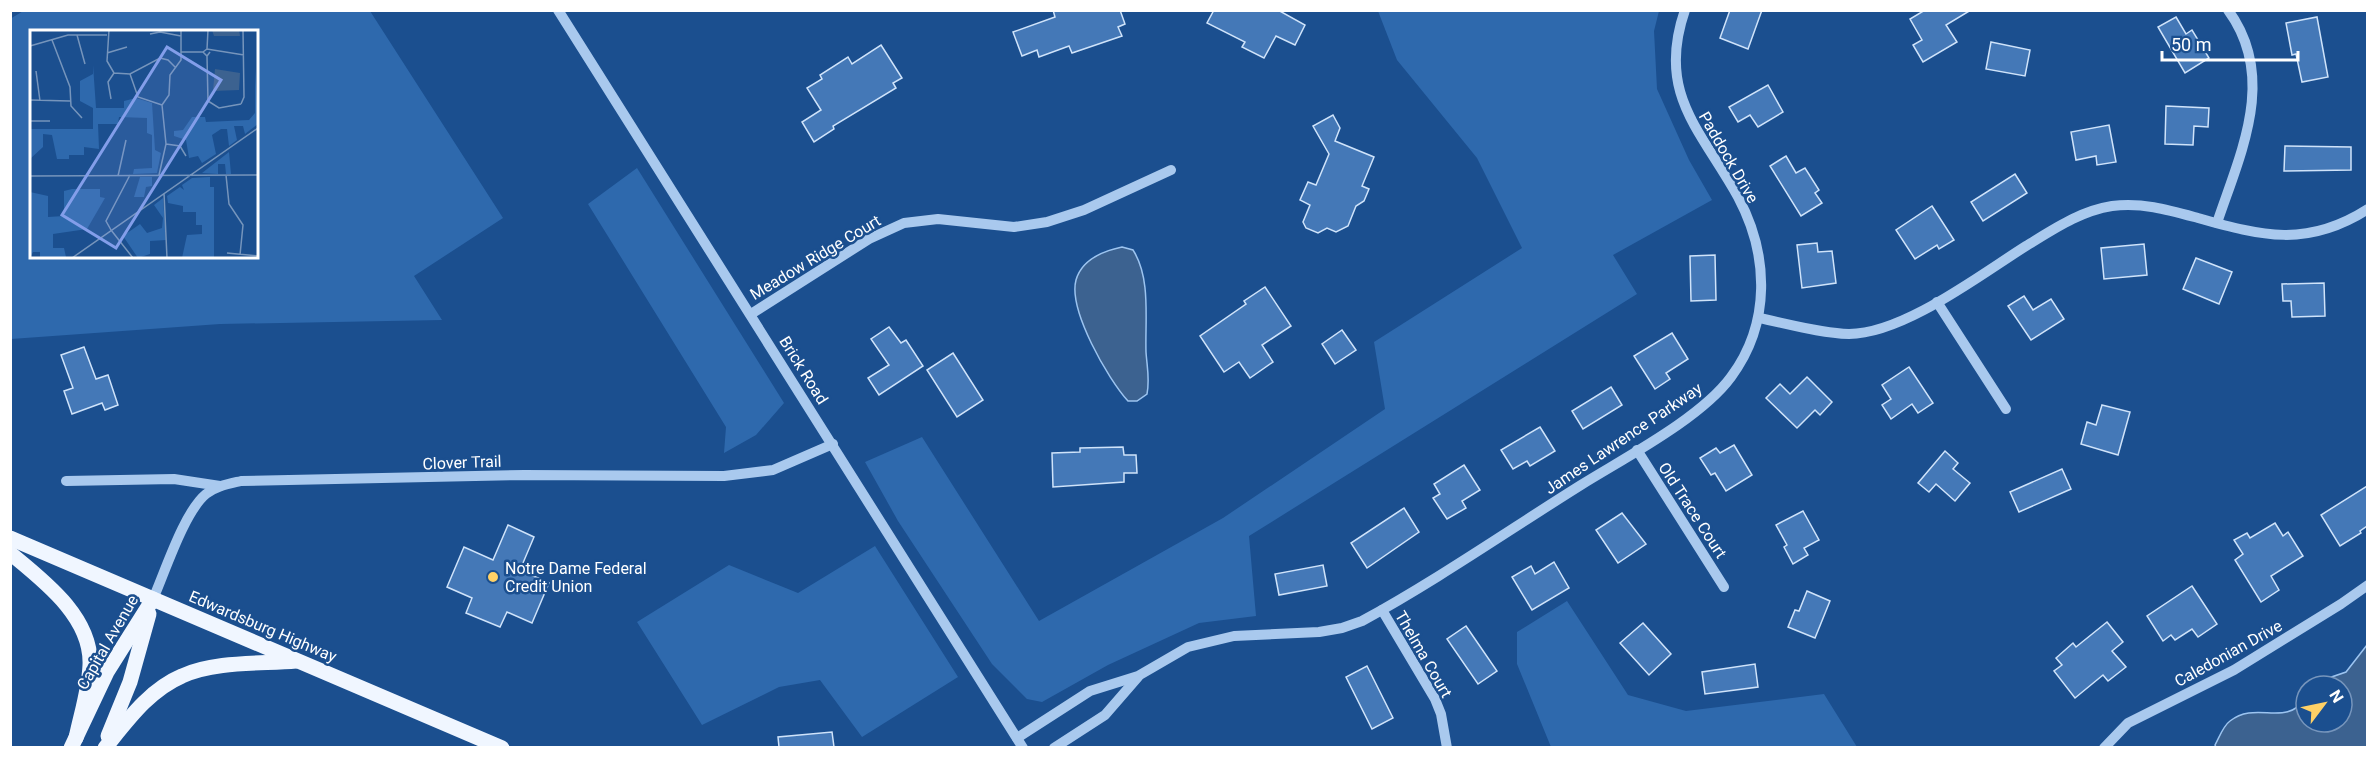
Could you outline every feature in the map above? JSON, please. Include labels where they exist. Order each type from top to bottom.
[{"type":"main road","name":"Edwardsburg Highway","points":[[10,538],[502,747]]},
{"type":"main road","points":[[10,553],[42,579],[72,612],[85,635],[90,663],[87,688],[74,743]]},
{"type":"main road","name":"Capital Avenue","points":[[74,743],[107,672],[153,599]]},
{"type":"main road","name":"Capital Avenue","points":[[104,747],[130,682],[153,599]]},
{"type":"main road","points":[[104,747],[139,707],[160,689],[182,676],[208,668],[299,661]]},
{"type":"street","name":"Brick Road","points":[[558,10],[1020,743]]},
{"type":"street","name":"Paddock Drive","points":[[1685,10],[1676,45],[1678,87],[1687,114],[1738,197],[1750,223],[1762,274],[1759,318]]},
{"type":"street","points":[[2217,223],[2249,128],[2253,106],[2250,61],[2243,37],[2228,10]]},
{"type":"street","name":"Meadow Ridge Court","points":[[751,314],[869,239],[904,223],[938,219],[1014,227],[1047,222],[1084,210],[1171,170]]},
{"type":"street","points":[[1759,318],[1831,333],[1871,332],[1894,325],[1937,302],[2062,223],[2088,212],[2112,206],[2152,206],[2266,235],[2310,234],[2334,227],[2367,209]]},
{"type":"street","points":[[1937,302],[2006,409]]},
{"type":"street","name":"James Lawrence Parkway","points":[[1020,743],[1090,691],[1138,676],[1188,647],[1233,636],[1319,632],[1342,628],[1382,610],[1695,412],[1731,377],[1743,357],[1759,318]]},
{"type":"street","name":"Clover Trail","points":[[153,599],[190,513],[205,495],[220,486],[241,481],[524,475],[724,476],[773,470],[833,444]]},
{"type":"street","name":"Old Trace Court","points":[[1637,450],[1724,587]]},
{"type":"street","points":[[66,481],[174,479],[220,486]]},
{"type":"street","name":"Caledonian Drive","points":[[2104,747],[2128,723],[2234,670],[2341,604],[2367,585]]},
{"type":"street","name":"Thelma Court","points":[[1382,610],[1435,699],[1441,714],[1447,747]]},
{"type":"street","name":"James Lawrence Parkway","points":[[1054,747],[1105,715],[1138,676]]},
{"type":"shaded area","points":[[25,10],[370,11],[503,218],[414,276],[442,320],[220,324],[11,339],[10,19]]},
{"type":"shaded area","points":[[1378,11],[1659,11],[1654,31],[1657,89],[1689,160],[1712,200],[1613,255],[1637,294],[1249,536],[1256,616],[1199,623],[1108,665],[1042,702],[1027,699],[992,664],[898,521],[865,462],[922,437],[1039,621],[1223,518],[1385,409],[1374,342],[1522,248],[1477,158],[1397,60]]},
{"type":"shaded area","points":[[637,168],[784,403],[756,435],[724,453],[726,427],[588,204]]},
{"type":"shaded area","points":[[1122,247],[1133,250],[1139,261],[1145,286],[1148,383],[1147,394],[1137,401],[1128,401],[1110,377],[1084,326],[1075,293],[1076,280],[1088,261]]},
{"type":"shaded area","points":[[875,546],[958,677],[862,737],[820,680],[779,687],[702,725],[637,622],[729,565],[798,593]]},
{"type":"shaded area","points":[[1567,601],[1628,695],[1686,711],[1824,694],[1857,747],[1551,747],[1517,664],[1517,632]]},
{"type":"shaded area","points":[[2367,645],[2367,747],[2216,747],[2225,726],[2240,715],[2280,713],[2294,709],[2294,734],[2354,734],[2354,674],[2340,674],[2346,672]]},
{"type":"building","points":[[1053,10],[1120,10],[1125,24],[1118,27],[1122,36],[1072,53],[1069,46],[1039,57],[1037,50],[1022,56],[1013,32],[1055,17]]},
{"type":"building","points":[[1214,10],[1278,10],[1305,25],[1295,45],[1276,36],[1264,58],[1242,47],[1245,42],[1207,23]]},
{"type":"building","points":[[1730,10],[1762,10],[1748,49],[1720,38]]},
{"type":"building","points":[[1925,10],[1971,10],[1946,25],[1957,42],[1923,62],[1913,45],[1922,40],[1910,19]]},
{"type":"building","points":[[2176,17],[2186,34],[2192,30],[2209,58],[2185,73],[2158,27]]},
{"type":"building","points":[[2317,17],[2328,77],[2302,82],[2296,54],[2292,55],[2286,23]]},
{"type":"building","points":[[1991,42],[2030,50],[2025,76],[1986,69]]},
{"type":"building","points":[[881,45],[902,78],[893,83],[896,88],[833,126],[834,129],[814,142],[802,122],[821,110],[807,88],[822,79],[820,75],[848,57],[852,64]]},
{"type":"building","points":[[1768,85],[1783,112],[1758,127],[1750,115],[1738,122],[1729,107]]},
{"type":"building","points":[[2166,106],[2209,108],[2208,127],[2194,126],[2193,145],[2165,144]]},
{"type":"building","points":[[1333,115],[1340,128],[1335,141],[1374,157],[1362,186],[1369,189],[1364,201],[1356,206],[1348,226],[1336,232],[1327,228],[1318,233],[1306,228],[1303,222],[1310,205],[1300,200],[1308,182],[1316,185],[1329,154],[1313,126]]},
{"type":"building","points":[[2109,125],[2116,162],[2097,165],[2096,156],[2076,160],[2071,132]]},
{"type":"building","points":[[2285,146],[2351,147],[2351,170],[2284,171]]},
{"type":"building","points":[[1786,156],[1796,173],[1805,168],[1819,190],[1815,193],[1822,203],[1801,216],[1770,166]]},
{"type":"building","points":[[2015,174],[2027,193],[1983,221],[1971,202]]},
{"type":"building","points":[[1932,206],[1954,240],[1939,249],[1937,245],[1915,259],[1896,230]]},
{"type":"building","points":[[1817,243],[1818,252],[1832,251],[1836,283],[1802,288],[1797,245]]},
{"type":"building","points":[[2144,244],[2147,275],[2104,279],[2101,248]]},
{"type":"building","points":[[1715,255],[1716,300],[1691,301],[1690,256]]},
{"type":"building","points":[[2196,258],[2232,272],[2219,304],[2183,289]]},
{"type":"building","points":[[2324,283],[2325,316],[2292,317],[2291,301],[2283,301],[2282,284]]},
{"type":"building","points":[[1265,287],[1291,326],[1262,345],[1273,362],[1250,378],[1239,362],[1224,372],[1200,336],[1246,304],[1244,301]]},
{"type":"building","points":[[2024,296],[2033,310],[2051,299],[2064,319],[2031,340],[2008,306]]},
{"type":"building","points":[[889,327],[901,343],[906,340],[923,366],[879,395],[868,378],[889,365],[871,339]]},
{"type":"building","points":[[1342,330],[1356,350],[1335,364],[1322,344]]},
{"type":"building","points":[[1672,333],[1688,359],[1666,373],[1670,379],[1655,389],[1634,356]]},
{"type":"building","points":[[84,347],[96,379],[108,375],[118,405],[105,410],[102,403],[72,414],[64,391],[73,388],[61,355]]},
{"type":"building","points":[[953,353],[983,400],[957,417],[927,370]]},
{"type":"building","points":[[1909,367],[1933,403],[1918,413],[1912,404],[1891,419],[1882,405],[1891,399],[1882,385]]},
{"type":"building","points":[[1807,377],[1832,402],[1820,415],[1815,410],[1797,428],[1766,398],[1780,384],[1790,394]]},
{"type":"building","points":[[1611,387],[1622,405],[1583,429],[1572,411]]},
{"type":"building","points":[[2102,405],[2130,412],[2118,455],[2081,444],[2087,422],[2096,425]]},
{"type":"building","points":[[1540,427],[1555,451],[1530,466],[1527,461],[1513,469],[1501,450]]},
{"type":"building","points":[[1734,445],[1752,475],[1726,491],[1715,473],[1711,475],[1700,458],[1716,448],[1720,453]]},
{"type":"building","points":[[1123,447],[1124,455],[1136,455],[1137,473],[1124,473],[1124,482],[1053,487],[1052,453],[1080,452],[1080,448]]},
{"type":"building","points":[[1945,451],[1958,463],[1953,469],[1970,483],[1955,501],[1936,484],[1929,492],[1918,483]]},
{"type":"building","points":[[1464,465],[1480,490],[1462,501],[1466,508],[1447,519],[1433,498],[1440,494],[1434,484]]},
{"type":"building","points":[[2062,469],[2071,489],[2019,512],[2010,492]]},
{"type":"building","points":[[2367,486],[2367,526],[2360,531],[2361,533],[2340,546],[2321,515]]},
{"type":"building","points":[[1404,508],[1419,532],[1367,568],[1351,543]]},
{"type":"building","points":[[1803,511],[1819,540],[1804,548],[1808,555],[1793,564],[1784,547],[1787,545],[1776,525]]},
{"type":"building","points":[[1622,513],[1646,544],[1618,563],[1596,530]]},
{"type":"building","points":[[2275,523],[2283,536],[2288,532],[2303,556],[2271,576],[2279,590],[2261,602],[2235,560],[2243,554],[2234,540],[2247,533],[2250,538]]},
{"type":"building","name":"Notre Dame Federal Credit Union","points":[[508,525],[534,537],[520,570],[549,583],[532,623],[507,612],[500,627],[466,613],[472,598],[447,587],[464,547],[493,560]]},
{"type":"building","points":[[1554,562],[1569,588],[1532,610],[1512,577],[1531,566],[1535,574]]},
{"type":"building","points":[[1323,565],[1327,586],[1279,595],[1275,574]]},
{"type":"building","points":[[2192,586],[2217,624],[2198,637],[2192,629],[2175,640],[2171,635],[2163,641],[2147,616]]},
{"type":"building","points":[[1807,591],[1830,601],[1815,638],[1788,627],[1795,610],[1799,611]]},
{"type":"building","points":[[2107,622],[2123,642],[2112,651],[2126,667],[2108,681],[2103,675],[2075,698],[2054,671],[2062,665],[2056,658],[2073,643],[2076,647]]},
{"type":"building","points":[[1643,623],[1671,654],[1649,675],[1620,643]]},
{"type":"building","points":[[1466,626],[1497,671],[1478,684],[1447,639]]},
{"type":"building","points":[[1755,664],[1758,687],[1705,694],[1702,672]]},
{"type":"building","points":[[1367,666],[1393,718],[1372,729],[1346,677]]},
{"type":"building","points":[[832,732],[834,747],[779,747],[778,737]]},
{"type":"place","name":"Notre Dame Federal Credit Union","points":[[493,577]]}]
